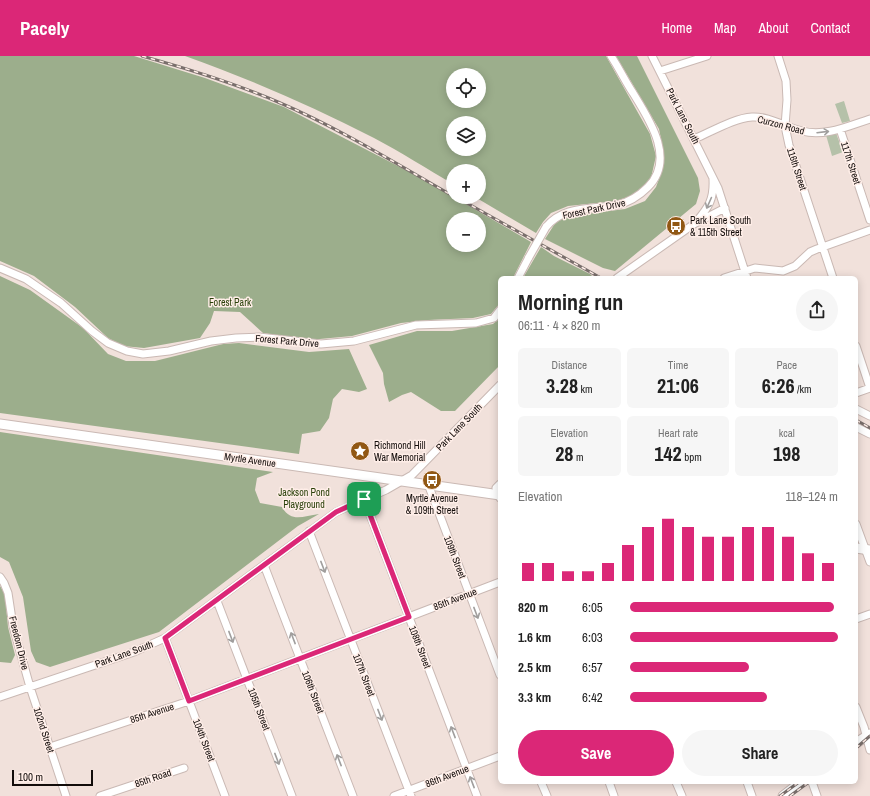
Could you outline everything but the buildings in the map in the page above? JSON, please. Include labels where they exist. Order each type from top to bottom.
[{"type":"main road","name":"Myrtle Avenue","points":[[0,424],[428,484],[498,496]]},
{"type":"main road","points":[[858,742],[868,735]]},
{"type":"main road","points":[[783,796],[798,784]]},
{"type":"street","name":"Forest Park Drive","points":[[519,276],[546,227],[558,216],[569,211],[617,205],[631,201],[642,194],[656,178],[660,158],[657,140],[651,124],[611,56]]},
{"type":"street","name":"Park Lane South","points":[[652,56],[718,188],[746,275]]},
{"type":"street","points":[[660,71],[707,56]]},
{"type":"street","name":"116th Street","points":[[778,56],[786,81],[787,100],[785,126],[789,145],[832,276]]},
{"type":"street","name":"Curzon Road","points":[[694,139],[732,123],[752,117],[761,118],[801,131],[815,133],[840,129],[870,119]]},
{"type":"street","name":"117th Street","points":[[840,129],[870,220]]},
{"type":"street","points":[[694,224],[709,205],[713,193],[713,177]]},
{"type":"street","points":[[620,276],[694,224],[725,208]]},
{"type":"street","points":[[746,275],[755,268],[783,271],[795,266],[810,252],[870,230]]},
{"type":"street","name":"Forest Park Drive","points":[[0,268],[26,279],[61,302],[92,331],[108,343],[127,352],[143,354],[170,351],[211,341],[236,338],[260,337],[321,344],[354,341],[416,325],[476,323],[494,318],[498,313]]},
{"type":"street","points":[[858,352],[870,388],[858,392]]},
{"type":"street","name":"Park Lane South","points":[[0,697],[134,652],[165,638],[336,512],[386,490],[412,475],[498,387]]},
{"type":"street","points":[[858,410],[870,416]]},
{"type":"street","points":[[858,428],[870,434]]},
{"type":"street","name":"109th Street","points":[[428,484],[498,670]]},
{"type":"street","name":"108th Street","points":[[364,499],[477,796]]},
{"type":"street","points":[[858,530],[870,562]]},
{"type":"street","name":"107th Street","points":[[309,531],[409,793]]},
{"type":"street","name":"106th Street","points":[[264,565],[353,796]]},
{"type":"street","name":"Freedom Drive","points":[[0,577],[8,593],[13,626],[30,687]]},
{"type":"street","name":"85th Avenue","points":[[50,747],[189,701],[498,583]]},
{"type":"street","name":"105th Street","points":[[217,601],[292,796]]},
{"type":"street","points":[[858,618],[870,614]]},
{"type":"street","name":"104th Street","points":[[165,638],[226,796]]},
{"type":"street","name":"102nd Street","points":[[30,687],[66,796]]},
{"type":"street","points":[[858,712],[868,735],[870,750]]},
{"type":"street","name":"86th Avenue","points":[[394,796],[409,793],[466,768],[498,757]]},
{"type":"street","name":"85th Road","points":[[100,796],[184,768]]},
{"type":"street","points":[[542,784],[547,796]]},
{"type":"street","points":[[609,784],[614,796]]},
{"type":"street","points":[[677,784],[682,796]]},
{"type":"street","points":[[748,784],[752,796]]},
{"type":"street","points":[[813,784],[817,796]]},
{"type":"green space","name":"Forest Park","points":[[0,56],[134,56],[205,78],[284,107],[446,192],[446,204],[466,204],[480,212],[446,212],[446,252],[486,252],[486,216],[531,242],[514,276],[498,276],[498,305],[491,314],[473,318],[401,323],[352,336],[309,340],[263,333],[240,312],[214,311],[210,323],[200,338],[144,348],[123,346],[108,338],[75,307],[34,276],[0,261]]},
{"type":"green space","points":[[185,56],[606,56],[650,134],[656,156],[651,178],[634,195],[616,201],[568,206],[551,213],[536,233],[486,203],[486,164],[446,164],[446,180],[374,138],[305,104]]},
{"type":"green space","points":[[616,56],[637,56],[698,178],[700,191],[696,204],[615,271],[603,268],[545,239],[554,225],[561,219],[625,209],[645,201],[656,187],[662,171],[663,149],[659,129]]},
{"type":"green space","points":[[844,101],[850,121],[842,123],[835,104]]},
{"type":"green space","points":[[836,133],[843,152],[832,156],[826,135]]},
{"type":"green space","points":[[541,247],[554,256],[592,276],[524,276]]},
{"type":"green space","points":[[0,276],[30,290],[83,328],[108,354],[126,361],[155,361],[223,344],[239,343],[309,352],[349,349],[367,389],[359,392],[342,389],[333,399],[329,418],[320,431],[302,434],[299,454],[0,413]]},
{"type":"green space","points":[[498,320],[498,367],[455,411],[441,411],[411,392],[389,402],[384,384],[383,373],[369,345],[417,331],[452,331],[493,324]]},
{"type":"green space","points":[[0,432],[273,472],[257,478],[255,490],[260,503],[282,507],[289,515],[293,517],[319,514],[298,526],[159,632],[50,667],[36,662],[31,651],[23,597],[9,562],[0,557]]},
{"type":"green space","points":[[0,586],[5,594],[8,627],[15,655],[11,663],[0,662]]},
{"type":"railway","points":[[142,56],[194,71],[261,95],[301,112],[367,146],[446,192]]},
{"type":"railway","points":[[469,204],[597,276]]},
{"type":"railway","points":[[858,421],[870,428]]},
{"type":"railway","points":[[858,746],[870,736]]},
{"type":"railway","points":[[780,796],[796,784]]},
{"type":"railway","points":[[790,796],[806,784]]},
{"type":"place","name":"Park Lane South & 115th Street","points":[[676,226]]},
{"type":"place","name":"Richmond Hill War Memorial","points":[[360,451]]},
{"type":"place","name":"Myrtle Avenue & 109th Street","points":[[432,480]]},
{"type":"route","points":[[364,499],[409,617],[189,701],[165,638],[336,512],[364,499]]},
{"type":"park label","name":"Jackson Pond Playground","points":[[304,498]]}]
